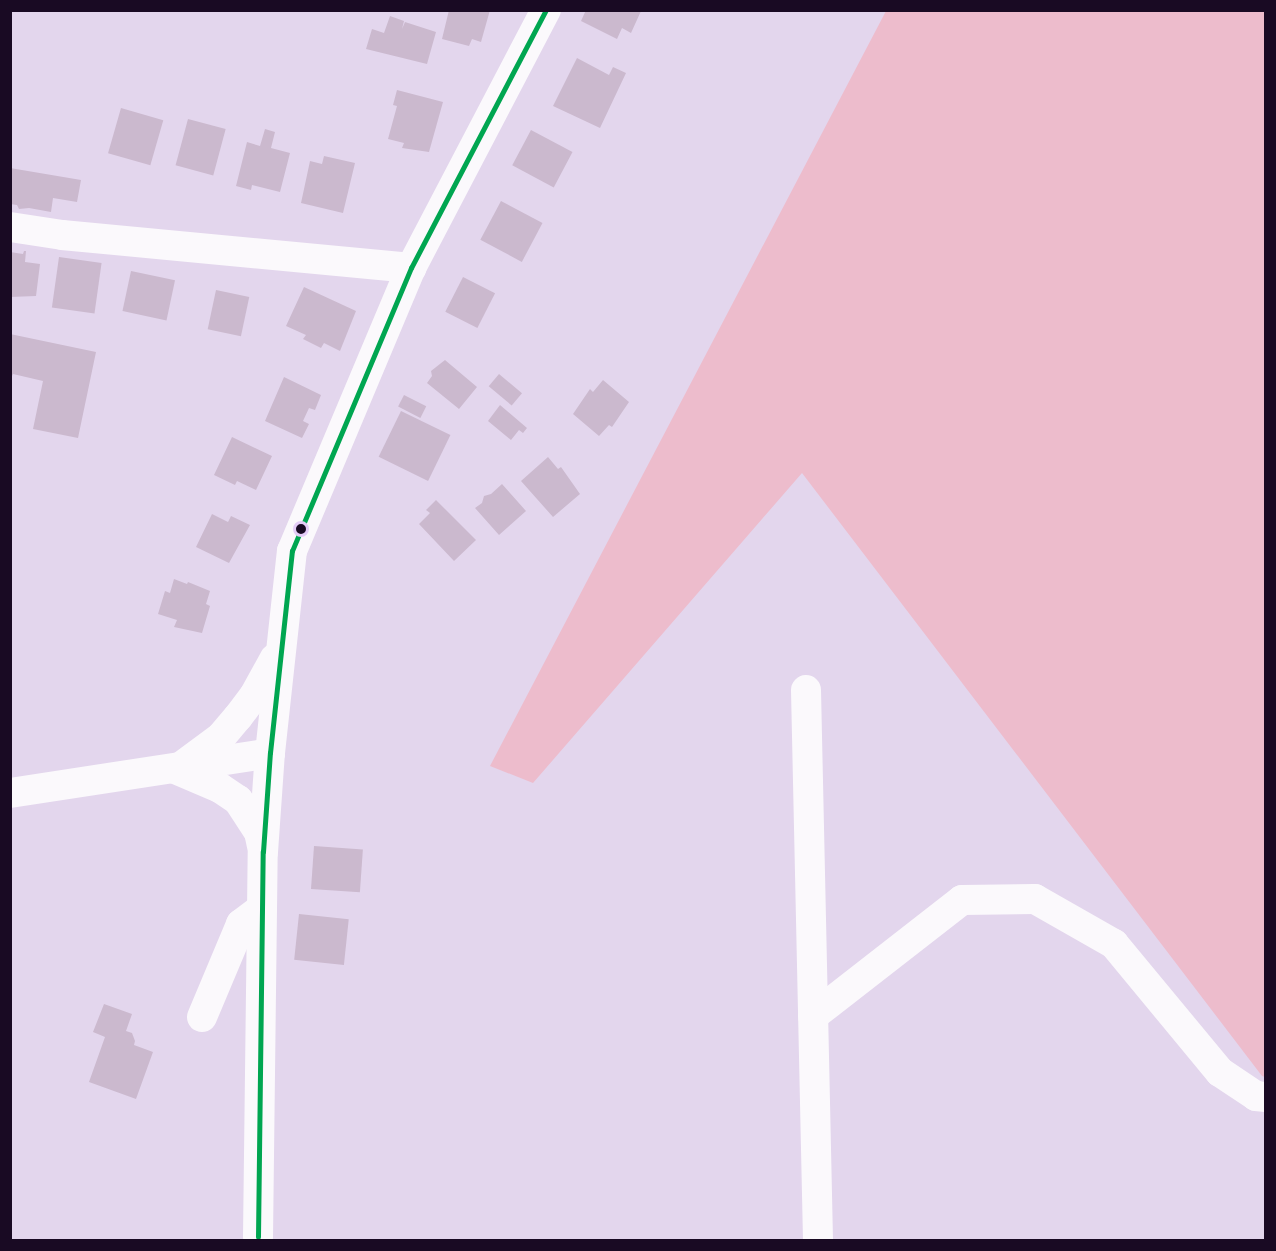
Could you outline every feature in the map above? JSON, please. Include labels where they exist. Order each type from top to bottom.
[{"type":"street","points":[[258,1237],[263,852],[270,753],[292,551],[411,267],[546,10]]},
{"type":"street","points":[[10,227],[74,236],[411,267]]},
{"type":"street","points":[[175,770],[204,751],[233,724],[254,696],[281,647]]},
{"type":"street","points":[[806,690],[818,1240]]},
{"type":"street","points":[[10,792],[175,770],[270,753]]},
{"type":"street","points":[[175,770],[220,788],[238,800],[259,832],[263,852]]},
{"type":"street","points":[[813,1016],[962,900],[1035,899],[1114,944],[1220,1072],[1256,1096],[1266,1097]]},
{"type":"street","points":[[202,1017],[241,924],[261,909]]},
{"type":"shaded area","points":[[886,11],[1265,11],[1265,1077],[802,473],[533,783],[490,766]]},
{"type":"building","points":[[449,10],[490,10],[481,42],[472,39],[469,46],[442,39]]},
{"type":"building","points":[[586,10],[641,11],[631,33],[622,28],[617,39],[581,21]]},
{"type":"building","points":[[390,16],[404,21],[402,29],[405,22],[436,32],[427,64],[366,49],[372,29],[384,33]]},
{"type":"building","points":[[577,58],[609,75],[613,67],[626,73],[600,128],[553,106]]},
{"type":"building","points":[[397,90],[443,102],[429,152],[402,148],[404,143],[388,139],[397,106],[393,105]]},
{"type":"building","points":[[121,108],[163,120],[150,165],[108,153]]},
{"type":"building","points":[[188,119],[226,129],[213,175],[176,165]]},
{"type":"building","points":[[265,129],[275,132],[271,148],[290,153],[280,192],[252,185],[251,190],[236,186],[247,142],[260,146]]},
{"type":"building","points":[[531,130],[572,152],[554,187],[512,165]]},
{"type":"building","points":[[324,156],[355,163],[343,213],[301,203],[310,161],[322,164]]},
{"type":"building","points":[[10,168],[81,180],[77,202],[53,198],[51,212],[29,208],[19,209],[17,205],[10,204]]},
{"type":"building","points":[[501,201],[542,223],[522,262],[480,240]]},
{"type":"building","points":[[26,251],[25,262],[40,264],[36,296],[10,297],[10,252],[23,254]]},
{"type":"building","points":[[59,257],[102,263],[94,313],[52,308]]},
{"type":"building","points":[[131,271],[175,280],[166,320],[122,311]]},
{"type":"building","points":[[463,277],[495,293],[477,328],[445,312]]},
{"type":"building","points":[[304,287],[356,311],[340,351],[324,343],[321,348],[303,339],[306,335],[286,326]]},
{"type":"building","points":[[216,290],[249,297],[241,336],[208,329]]},
{"type":"building","points":[[10,334],[96,352],[78,438],[33,429],[43,381],[13,374],[10,380]]},
{"type":"building","points":[[445,360],[477,387],[459,409],[427,383],[432,376],[431,371]]},
{"type":"building","points":[[499,374],[522,393],[512,406],[489,386]]},
{"type":"building","points":[[284,377],[321,395],[315,410],[309,408],[303,421],[309,424],[302,438],[265,421]]},
{"type":"building","points":[[603,380],[629,402],[612,427],[609,425],[599,436],[573,414],[590,389],[593,392]]},
{"type":"building","points":[[404,395],[426,406],[420,418],[398,407]]},
{"type":"building","points":[[500,405],[527,428],[523,433],[519,430],[511,440],[488,421]]},
{"type":"building","points":[[401,411],[450,435],[428,481],[379,457]]},
{"type":"building","points":[[232,437],[272,456],[256,490],[237,481],[235,485],[214,475]]},
{"type":"building","points":[[548,457],[558,469],[561,467],[580,494],[553,517],[521,481]]},
{"type":"building","points":[[502,484],[526,511],[499,535],[475,508],[482,503],[484,496],[491,494]]},
{"type":"building","points":[[436,500],[476,540],[454,561],[419,524],[430,513],[426,510]]},
{"type":"building","points":[[212,514],[228,522],[231,516],[250,525],[229,563],[196,547]]},
{"type":"building","points":[[174,579],[210,591],[206,604],[210,606],[202,633],[174,627],[177,620],[158,614],[165,591],[170,593]]},
{"type":"building","points":[[314,846],[363,849],[360,892],[311,889]]},
{"type":"building","points":[[299,914],[349,919],[344,965],[294,960]]},
{"type":"building","points":[[104,1004],[132,1014],[126,1031],[132,1033],[134,1045],[153,1052],[136,1099],[89,1082],[105,1037],[93,1032]]},
{"type":"transit line","points":[[258,1237],[263,852],[270,753],[292,551],[411,268],[546,10]]}]
